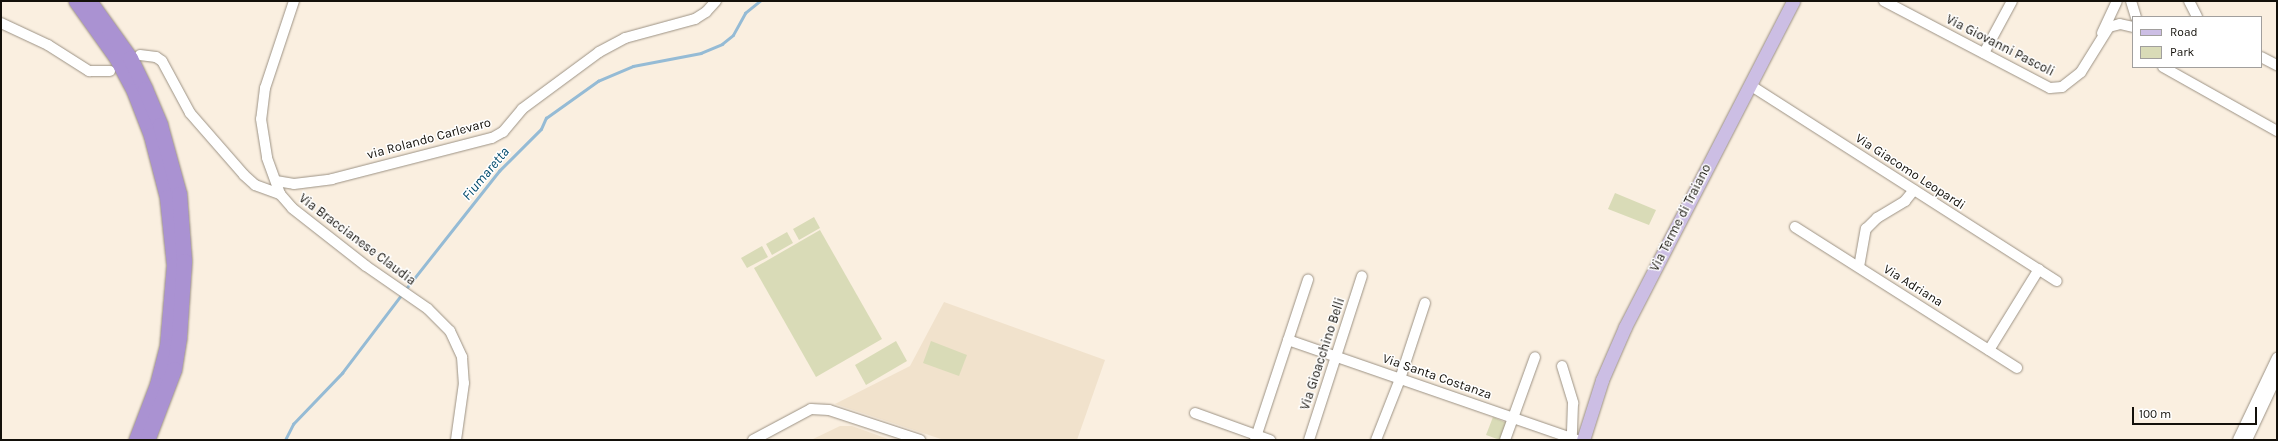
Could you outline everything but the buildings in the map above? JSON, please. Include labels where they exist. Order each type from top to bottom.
[{"type":"highway","points":[[76,1],[116,57],[134,91],[152,136],[167,197],[174,265],[169,331],[157,385],[136,440]]},
{"type":"highway","points":[[89,1],[130,58],[146,89],[160,125],[179,194],[184,261],[179,337],[174,369],[147,440]]},
{"type":"main road","name":"Via Terme di Traiano","points":[[1577,439],[1619,340],[1793,1]]},
{"type":"street","name":"Via Braccianese Claudia","points":[[294,1],[268,81],[261,119],[263,142],[280,194],[292,208],[314,226],[441,320],[458,345],[464,383],[456,440]]},
{"type":"street","name":"via Rolando Carlevaro","points":[[276,181],[294,184],[332,179],[492,138],[503,132],[522,109],[600,52],[625,38],[695,19],[706,12],[716,1]]},
{"type":"street","name":"Via Giovanni Pascoli","points":[[1884,1],[2050,88],[2062,88],[2081,72],[2100,40]]},
{"type":"street","points":[[1984,53],[2012,1]]},
{"type":"street","points":[[2100,40],[2104,24],[2117,1]]},
{"type":"street","points":[[2131,1],[2136,16]]},
{"type":"street","points":[[2189,1],[2196,16]]},
{"type":"street","points":[[1,23],[48,45],[89,71],[110,71]]},
{"type":"street","points":[[2100,40],[2109,27],[2120,24],[2132,27]]},
{"type":"street","points":[[140,55],[156,57],[162,61],[190,113],[244,175],[255,185],[280,194]]},
{"type":"street","points":[[2262,58],[2277,65]]},
{"type":"street","points":[[2165,68],[2277,131]]},
{"type":"street","name":"Via Giacomo Leopardi","points":[[1750,85],[2057,281]]},
{"type":"street","points":[[1859,267],[1866,229],[1877,218],[1905,201],[1914,190]]},
{"type":"street","name":"Via Adriana","points":[[1795,227],[2017,368]]},
{"type":"street","points":[[1989,350],[2039,269]]},
{"type":"street","name":"Via Gioacchino Belli","points":[[1309,440],[1362,276]]},
{"type":"street","points":[[1256,438],[1308,280]]},
{"type":"street","points":[[1376,440],[1400,378],[1425,303]]},
{"type":"street","name":"Via Santa Costanza","points":[[1288,340],[1577,439]]},
{"type":"street","points":[[1505,440],[1535,357]]},
{"type":"street","points":[[2238,440],[2277,358]]},
{"type":"street","points":[[1562,366],[1573,403],[1577,439]]},
{"type":"street","points":[[2247,440],[2277,376]]},
{"type":"street","points":[[754,440],[811,409],[829,410],[920,440]]},
{"type":"street","points":[[1195,413],[1256,438],[1270,440]]},
{"type":"shaded area","points":[[944,302],[1105,360],[1077,440],[944,440],[835,404],[910,366]]},
{"type":"shaded area","points":[[840,426],[852,426],[891,440],[811,440]]},
{"type":"green space","points":[[1615,193],[1656,210],[1649,225],[1608,209]]},
{"type":"green space","points":[[814,217],[820,228],[799,240],[793,229]]},
{"type":"green space","points":[[820,230],[882,339],[816,377],[754,268]]},
{"type":"green space","points":[[787,232],[793,243],[772,255],[766,244]]},
{"type":"green space","points":[[762,246],[768,257],[747,268],[741,258]]},
{"type":"green space","points":[[896,341],[907,361],[866,385],[855,365]]},
{"type":"green space","points":[[931,341],[967,355],[959,376],[923,363]]},
{"type":"green space","points":[[1493,417],[1507,423],[1500,440],[1486,435]]},
{"type":"waterway","name":"Fiumaretta","points":[[405,290],[499,171],[541,129],[546,118],[598,81],[633,66],[701,53],[722,44],[733,35],[745,13],[760,1]]},
{"type":"waterway","name":"Fiumaretta","points":[[285,440],[293,424],[342,373],[402,294]]}]
